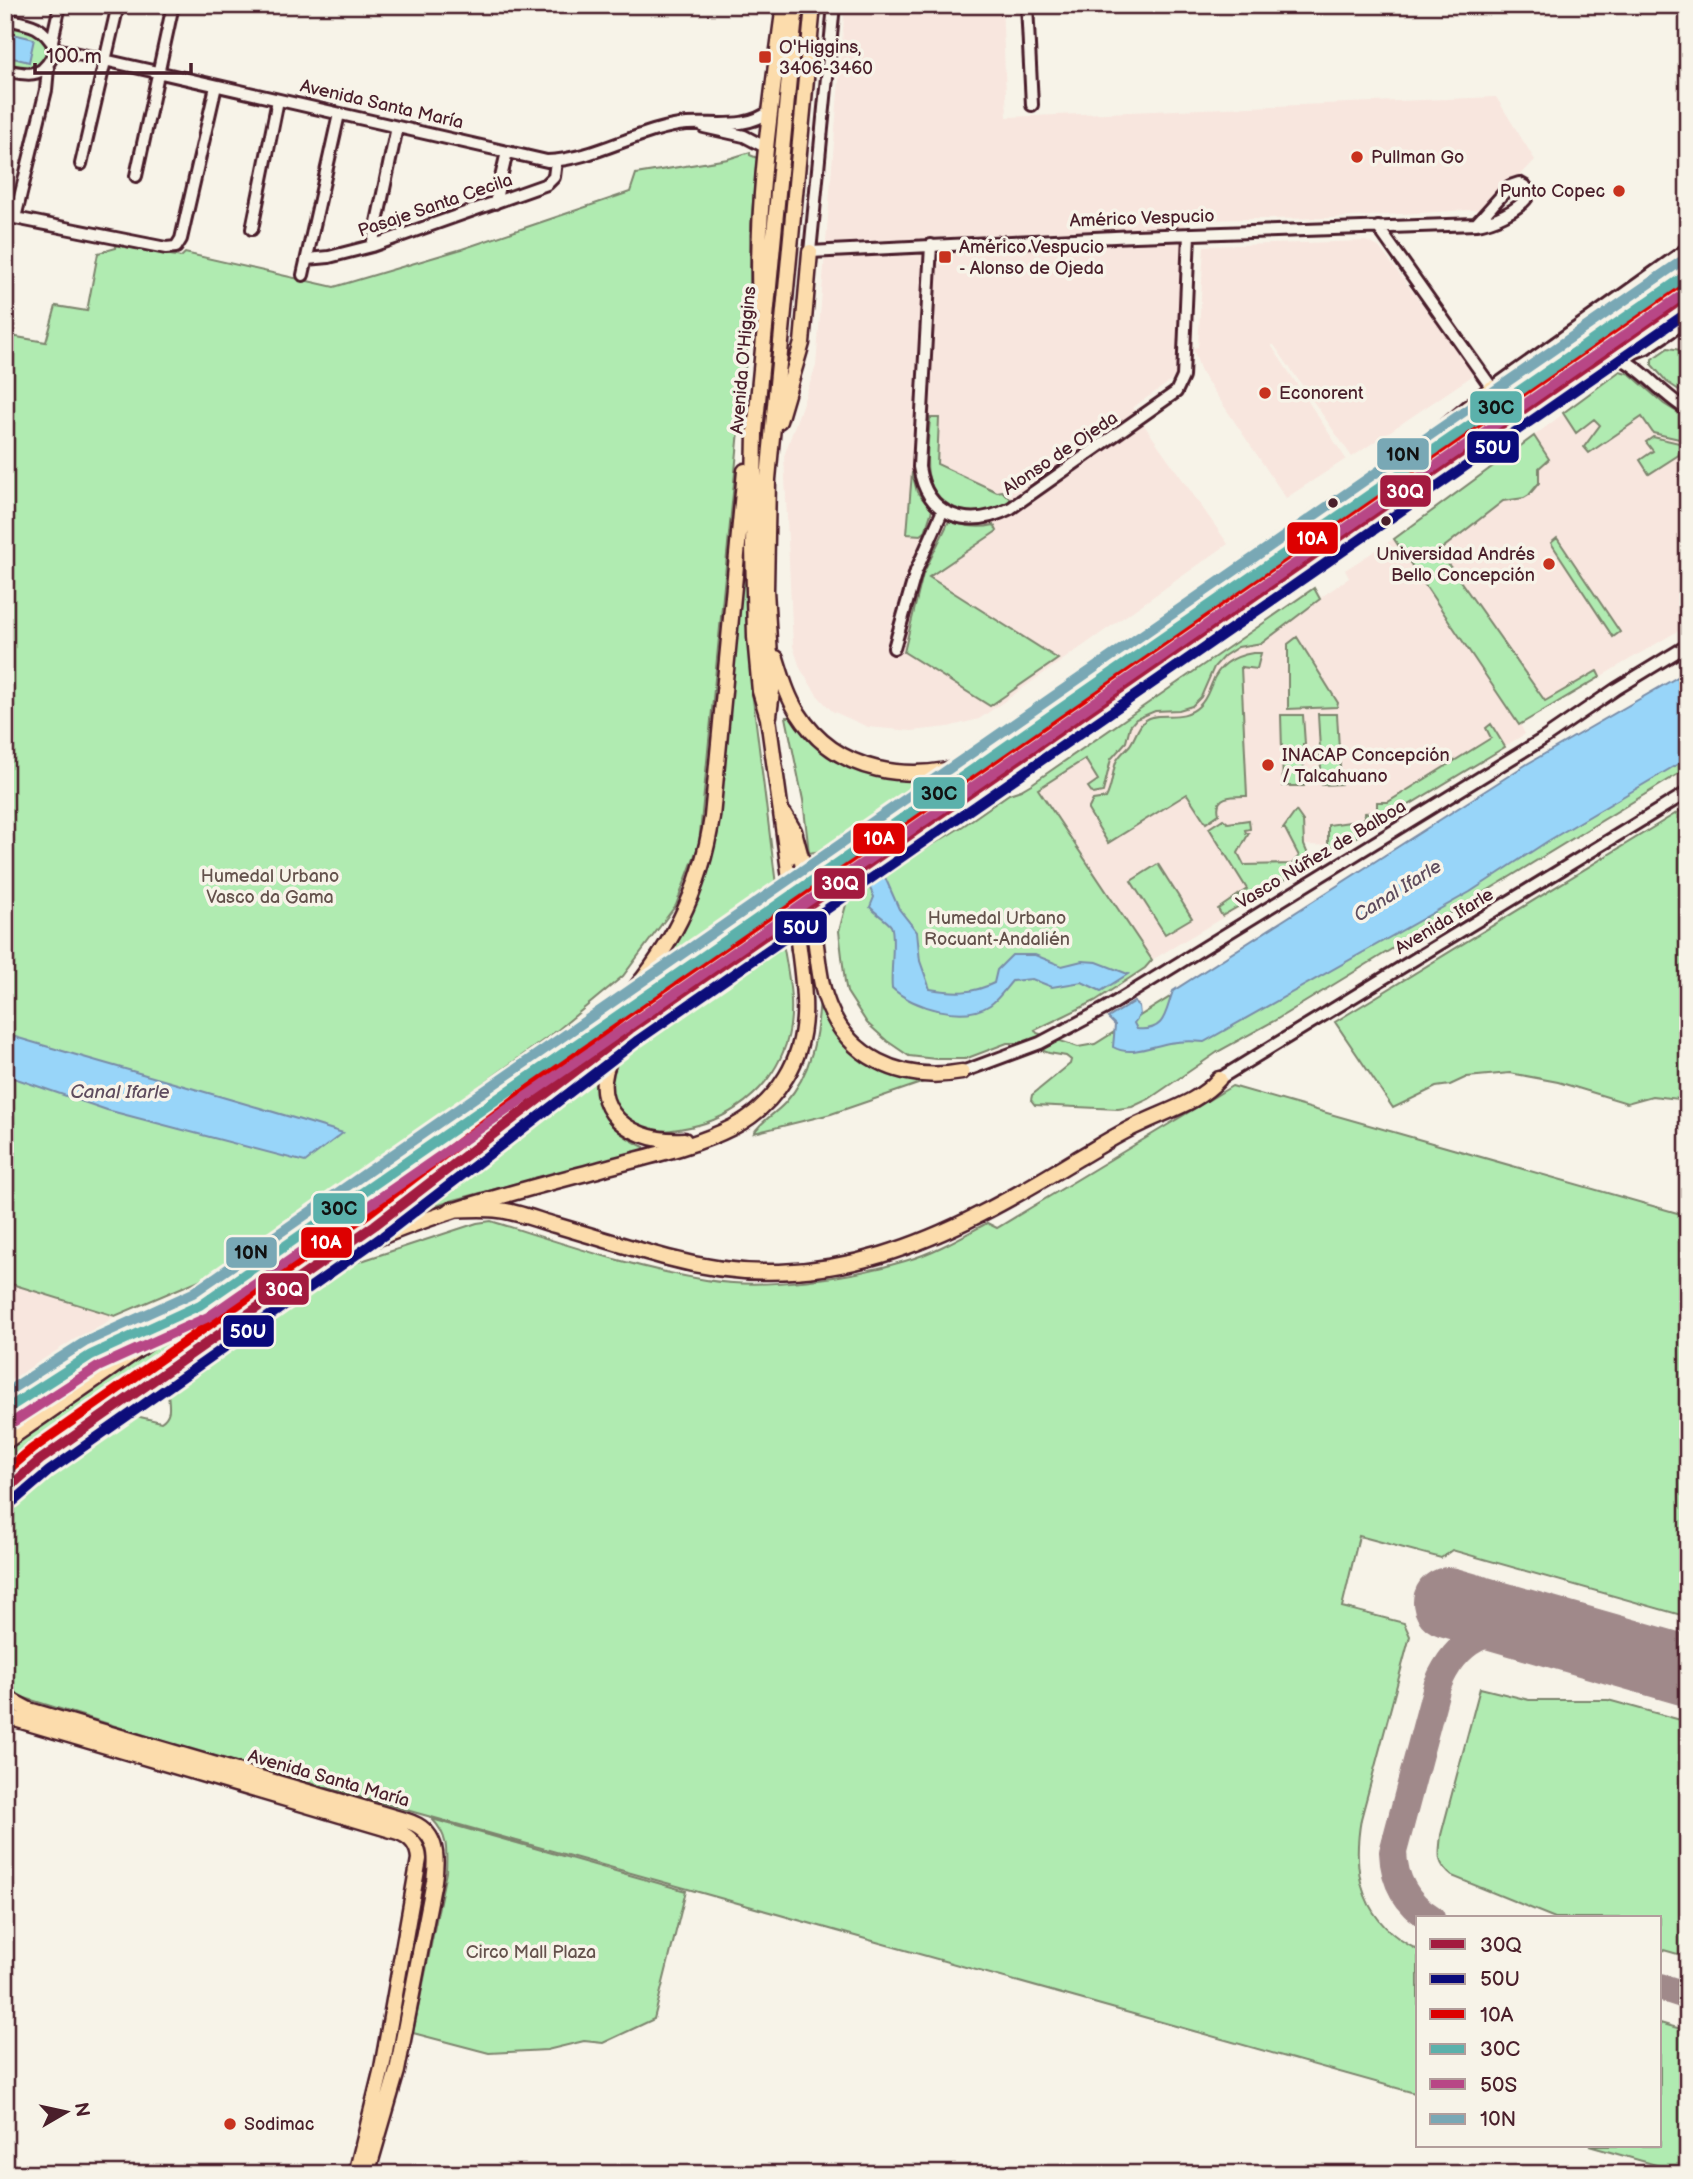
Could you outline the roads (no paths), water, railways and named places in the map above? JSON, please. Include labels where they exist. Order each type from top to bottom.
[{"type":"main road","points":[[764,339],[759,267],[770,111],[784,5]]},
{"type":"main road","name":"Avenida O'Higgins","points":[[710,1136],[733,1127],[773,1096],[792,1067],[800,1046],[805,1012],[781,809],[768,718],[760,691],[754,615],[755,432],[796,5]]},
{"type":"main road","name":"Avenida O'Higgins","points":[[768,718],[772,691],[766,549],[771,449],[813,5]]},
{"type":"main road","points":[[771,449],[800,352],[810,252]]},
{"type":"main road","points":[[5,1442],[1688,274]]},
{"type":"main road","points":[[5,1484],[319,1265],[447,1171],[631,1029],[1688,295]]},
{"type":"main road","points":[[1586,366],[1620,358]]},
{"type":"main road","points":[[1397,476],[1444,428],[1492,388]]},
{"type":"main road","points":[[591,1035],[633,992],[668,943],[692,897],[704,860],[712,817],[744,483],[755,432]]},
{"type":"main road","points":[[768,631],[788,694],[799,715],[824,743],[847,758],[881,771],[916,774],[960,768],[993,756]]},
{"type":"main road","points":[[781,809],[794,831],[802,861],[822,985],[839,1027],[858,1048],[883,1064],[915,1075],[962,1072]]},
{"type":"main road","points":[[631,1029],[613,1052],[605,1076],[606,1099],[617,1120],[631,1131],[655,1139],[679,1140],[710,1136]]},
{"type":"main road","points":[[451,1210],[483,1209],[512,1213],[667,1258],[717,1268],[783,1271],[847,1264],[893,1252],[956,1228],[1126,1130],[1203,1095],[1219,1079]]},
{"type":"main road","points":[[319,1265],[389,1233],[451,1210],[710,1136]]},
{"type":"main road","points":[[69,1367],[121,1339],[200,1306]]},
{"type":"main road","points":[[5,1428],[69,1386],[139,1349]]},
{"type":"main road","points":[[5,1491],[40,1460]]},
{"type":"main road","name":"Avenida Santa María","points":[[5,1693],[14,1702],[29,1710],[413,1822],[428,1834],[437,1853],[435,1881],[397,2071],[367,2174]]},
{"type":"main road","name":"Avenida Santa María","points":[[5,1714],[398,1832],[408,1836],[415,1844],[419,1859],[382,2068],[356,2174]]},
{"type":"street","points":[[60,5],[46,90],[10,217],[166,248],[176,247],[181,239],[216,86]]},
{"type":"street","points":[[81,164],[118,5]]},
{"type":"street","points":[[136,176],[173,5]]},
{"type":"street","points":[[810,252],[834,5]]},
{"type":"street","points":[[1027,5],[1032,105]]},
{"type":"street","name":"Avenida Santa María","points":[[5,19],[37,26],[54,45],[105,60],[538,159],[556,160],[678,126],[754,122],[770,111]]},
{"type":"street","points":[[5,70],[28,74],[39,73],[48,68]]},
{"type":"street","points":[[252,229],[278,100]]},
{"type":"street","points":[[303,275],[339,114]]},
{"type":"street","points":[[699,125],[744,136],[767,148]]},
{"type":"street","points":[[372,246],[397,127]]},
{"type":"street","points":[[495,203],[507,152]]},
{"type":"street","name":"Pasaje Santa Cecila","points":[[307,259],[328,257],[372,246],[550,182],[554,177],[556,160]]},
{"type":"street","name":"Américo Vespucio","points":[[810,252],[1476,224],[1491,221],[1522,204],[1528,196],[1526,187],[1519,183],[1510,186],[1476,224]]},
{"type":"street","points":[[1378,227],[1492,388],[1688,248]]},
{"type":"street","name":"Alonso de Ojeda","points":[[943,510],[957,517],[973,520],[1001,513],[1177,392],[1183,377],[1189,234]]},
{"type":"street","points":[[894,648],[916,570],[943,510],[927,492],[919,467],[931,245]]},
{"type":"street","points":[[1620,358],[1646,348],[1688,320]]},
{"type":"street","points":[[1620,358],[1670,399],[1688,410]]},
{"type":"street","name":"Vasco Núñez de Balboa","points":[[962,1072],[1041,1043],[1106,1008],[1543,738],[1688,645]]},
{"type":"street","name":"Avenida Ifarle","points":[[1219,1079],[1688,792]]},
{"type":"street","points":[[5,1409],[69,1367]]},
{"type":"water","points":[[5,32],[34,39],[29,62],[5,56]]},
{"type":"water","points":[[1688,671],[1688,758],[1548,841],[1470,892],[1204,1042],[1173,1042],[1134,1051],[1113,1047],[1115,1025],[1108,1018],[1134,1002],[1139,1006],[1140,1015],[1134,1023],[1137,1029],[1154,1027],[1163,1019],[1173,991],[1527,764]]},
{"type":"water","points":[[884,875],[899,909],[917,932],[920,961],[930,989],[963,992],[986,987],[994,983],[997,970],[1012,955],[1035,955],[1062,966],[1082,961],[1097,962],[1128,974],[1101,991],[1082,982],[1052,987],[1032,979],[1012,981],[990,1005],[979,1010],[953,1012],[925,1007],[892,988],[892,930],[870,907],[874,897],[868,884]]},
{"type":"water","name":"Canal Ifarle","points":[[5,1034],[343,1133],[305,1162],[107,1110],[5,1075]]},
{"type":"place","name":"O'Higgins, 3406-3460","points":[[765,57]]},
{"type":"place","name":"Pullman Go","points":[[1357,157]]},
{"type":"place","name":"Punto Copec","points":[[1619,191]]},
{"type":"place","name":"Américo Vespucio - Alonso de Ojeda","points":[[945,257]]},
{"type":"place","name":"Econorent","points":[[1265,393]]},
{"type":"place","name":"Universidad Andrés Bello Concepción","points":[[1549,564]]},
{"type":"place","name":"INACAP Concepción / Talcahuano","points":[[1268,765]]},
{"type":"place","name":"Sodimac","points":[[230,2124]]},
{"type":"park label","name":"Humedal Urbano Vasco da Gama","points":[[270,886]]},
{"type":"park label","name":"Humedal Urbano Rocuant-Andalién","points":[[997,928]]},
{"type":"park label","name":"Circo Mall Plaza","points":[[531,1952]]}]
